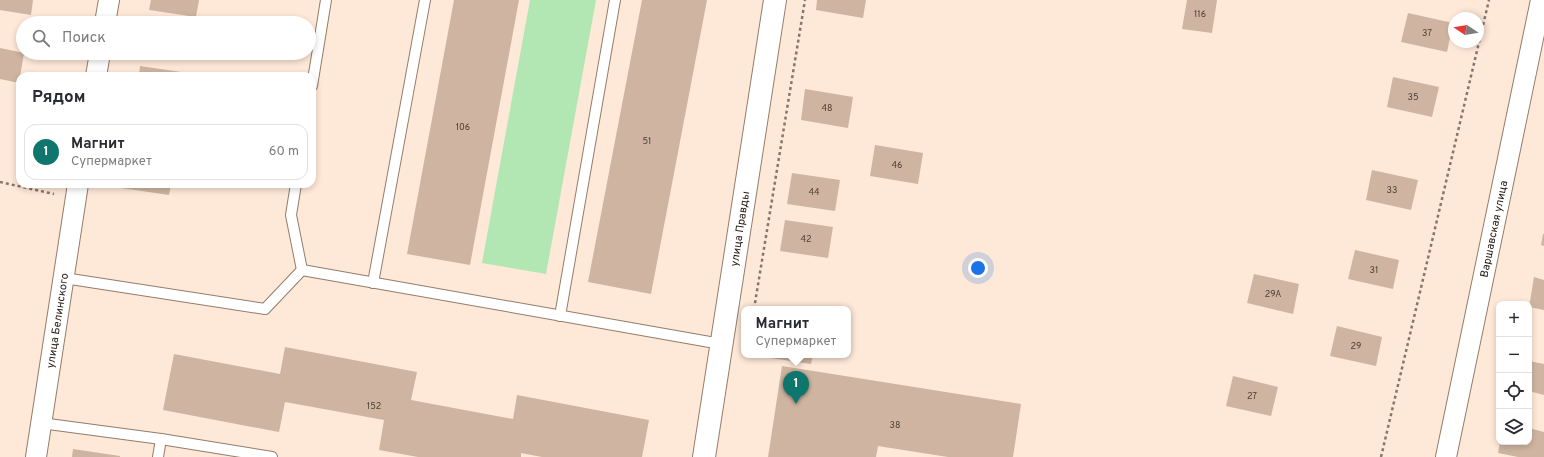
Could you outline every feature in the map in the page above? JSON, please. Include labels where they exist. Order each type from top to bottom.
[{"type":"street","points":[[106,16],[109,0]]},
{"type":"street","name":"улица Правды","points":[[704,457],[775,0]]},
{"type":"street","name":"Варшавская улица","points":[[1446,457],[1541,0]]},
{"type":"street","points":[[97,72],[99,60]]},
{"type":"street","name":"улица Белинского","points":[[36,457],[77,192]]},
{"type":"lane","points":[[314,72],[326,0]]},
{"type":"lane","points":[[373,283],[426,0]]},
{"type":"lane","points":[[560,316],[615,0]]},
{"type":"lane","points":[[295,188],[291,215],[302,270]]},
{"type":"lane","points":[[302,270],[721,344]]},
{"type":"lane","points":[[64,278],[265,309],[302,270]]},
{"type":"lane","points":[[41,424],[161,439],[245,455],[272,457]]},
{"type":"lane","points":[[158,457],[161,439]]},
{"type":"path","points":[[755,306],[806,0]]},
{"type":"path","points":[[1381,457],[1489,0]]},
{"type":"path","points":[[0,182],[16,184]]},
{"type":"path","points":[[46,188],[77,192]]},
{"type":"green space","points":[[530,0],[596,0],[546,274],[482,263]]},
{"type":"building","points":[[0,0],[33,0],[31,15],[0,10]]},
{"type":"building","points":[[151,0],[199,0],[196,16],[149,10]]},
{"type":"building","points":[[454,0],[519,0],[470,265],[407,254]]},
{"type":"building","points":[[642,0],[707,0],[651,294],[588,282]]},
{"type":"building","points":[[817,0],[866,0],[863,18],[816,10]]},
{"type":"building","points":[[1187,0],[1217,0],[1212,33],[1182,29]]},
{"type":"building","points":[[1408,13],[1448,22],[1447,52],[1401,42]]},
{"type":"building","points":[[0,48],[16,51],[16,60],[23,60],[21,72],[16,72],[16,82],[0,79]]},
{"type":"building","points":[[140,66],[181,72],[139,72]]},
{"type":"building","points":[[1393,77],[1439,87],[1432,117],[1387,107]]},
{"type":"building","points":[[805,89],[853,97],[848,128],[801,120]]},
{"type":"building","points":[[875,145],[923,153],[918,184],[870,176]]},
{"type":"building","points":[[1372,170],[1418,180],[1411,210],[1366,200]]},
{"type":"building","points":[[792,173],[840,180],[835,211],[787,204]]},
{"type":"building","points":[[121,188],[170,188],[169,195]]},
{"type":"building","points":[[785,220],[833,227],[828,258],[780,251]]},
{"type":"building","points":[[1544,234],[1544,246],[1541,245]]},
{"type":"building","points":[[1355,250],[1399,260],[1393,289],[1348,279]]},
{"type":"building","points":[[1254,274],[1299,284],[1293,314],[1247,303]]},
{"type":"building","points":[[1534,277],[1544,280],[1544,310],[1532,308],[1532,301],[1530,301]]},
{"type":"building","points":[[1337,326],[1382,337],[1376,366],[1330,356]]},
{"type":"building","points":[[285,347],[417,372],[411,400],[513,419],[517,395],[649,420],[642,457],[542,457],[521,453],[521,457],[418,457],[379,450],[384,420],[285,402],[279,432],[163,410],[174,354],[280,374]]},
{"type":"building","points":[[771,358],[812,358],[811,364]]},
{"type":"building","points":[[1532,362],[1544,364],[1544,395],[1532,392]]},
{"type":"building","points":[[782,366],[1021,404],[1013,457],[948,457],[878,446],[876,457],[768,457]]},
{"type":"building","points":[[1233,376],[1278,387],[1271,416],[1226,406]]},
{"type":"building","points":[[1532,429],[1544,432],[1544,457],[1518,457],[1498,453],[1499,445],[1532,445]]},
{"type":"building","points":[[73,449],[120,456],[120,457],[72,457]]},
{"type":"place","name":"Магнит","points":[[796,404]]}]
